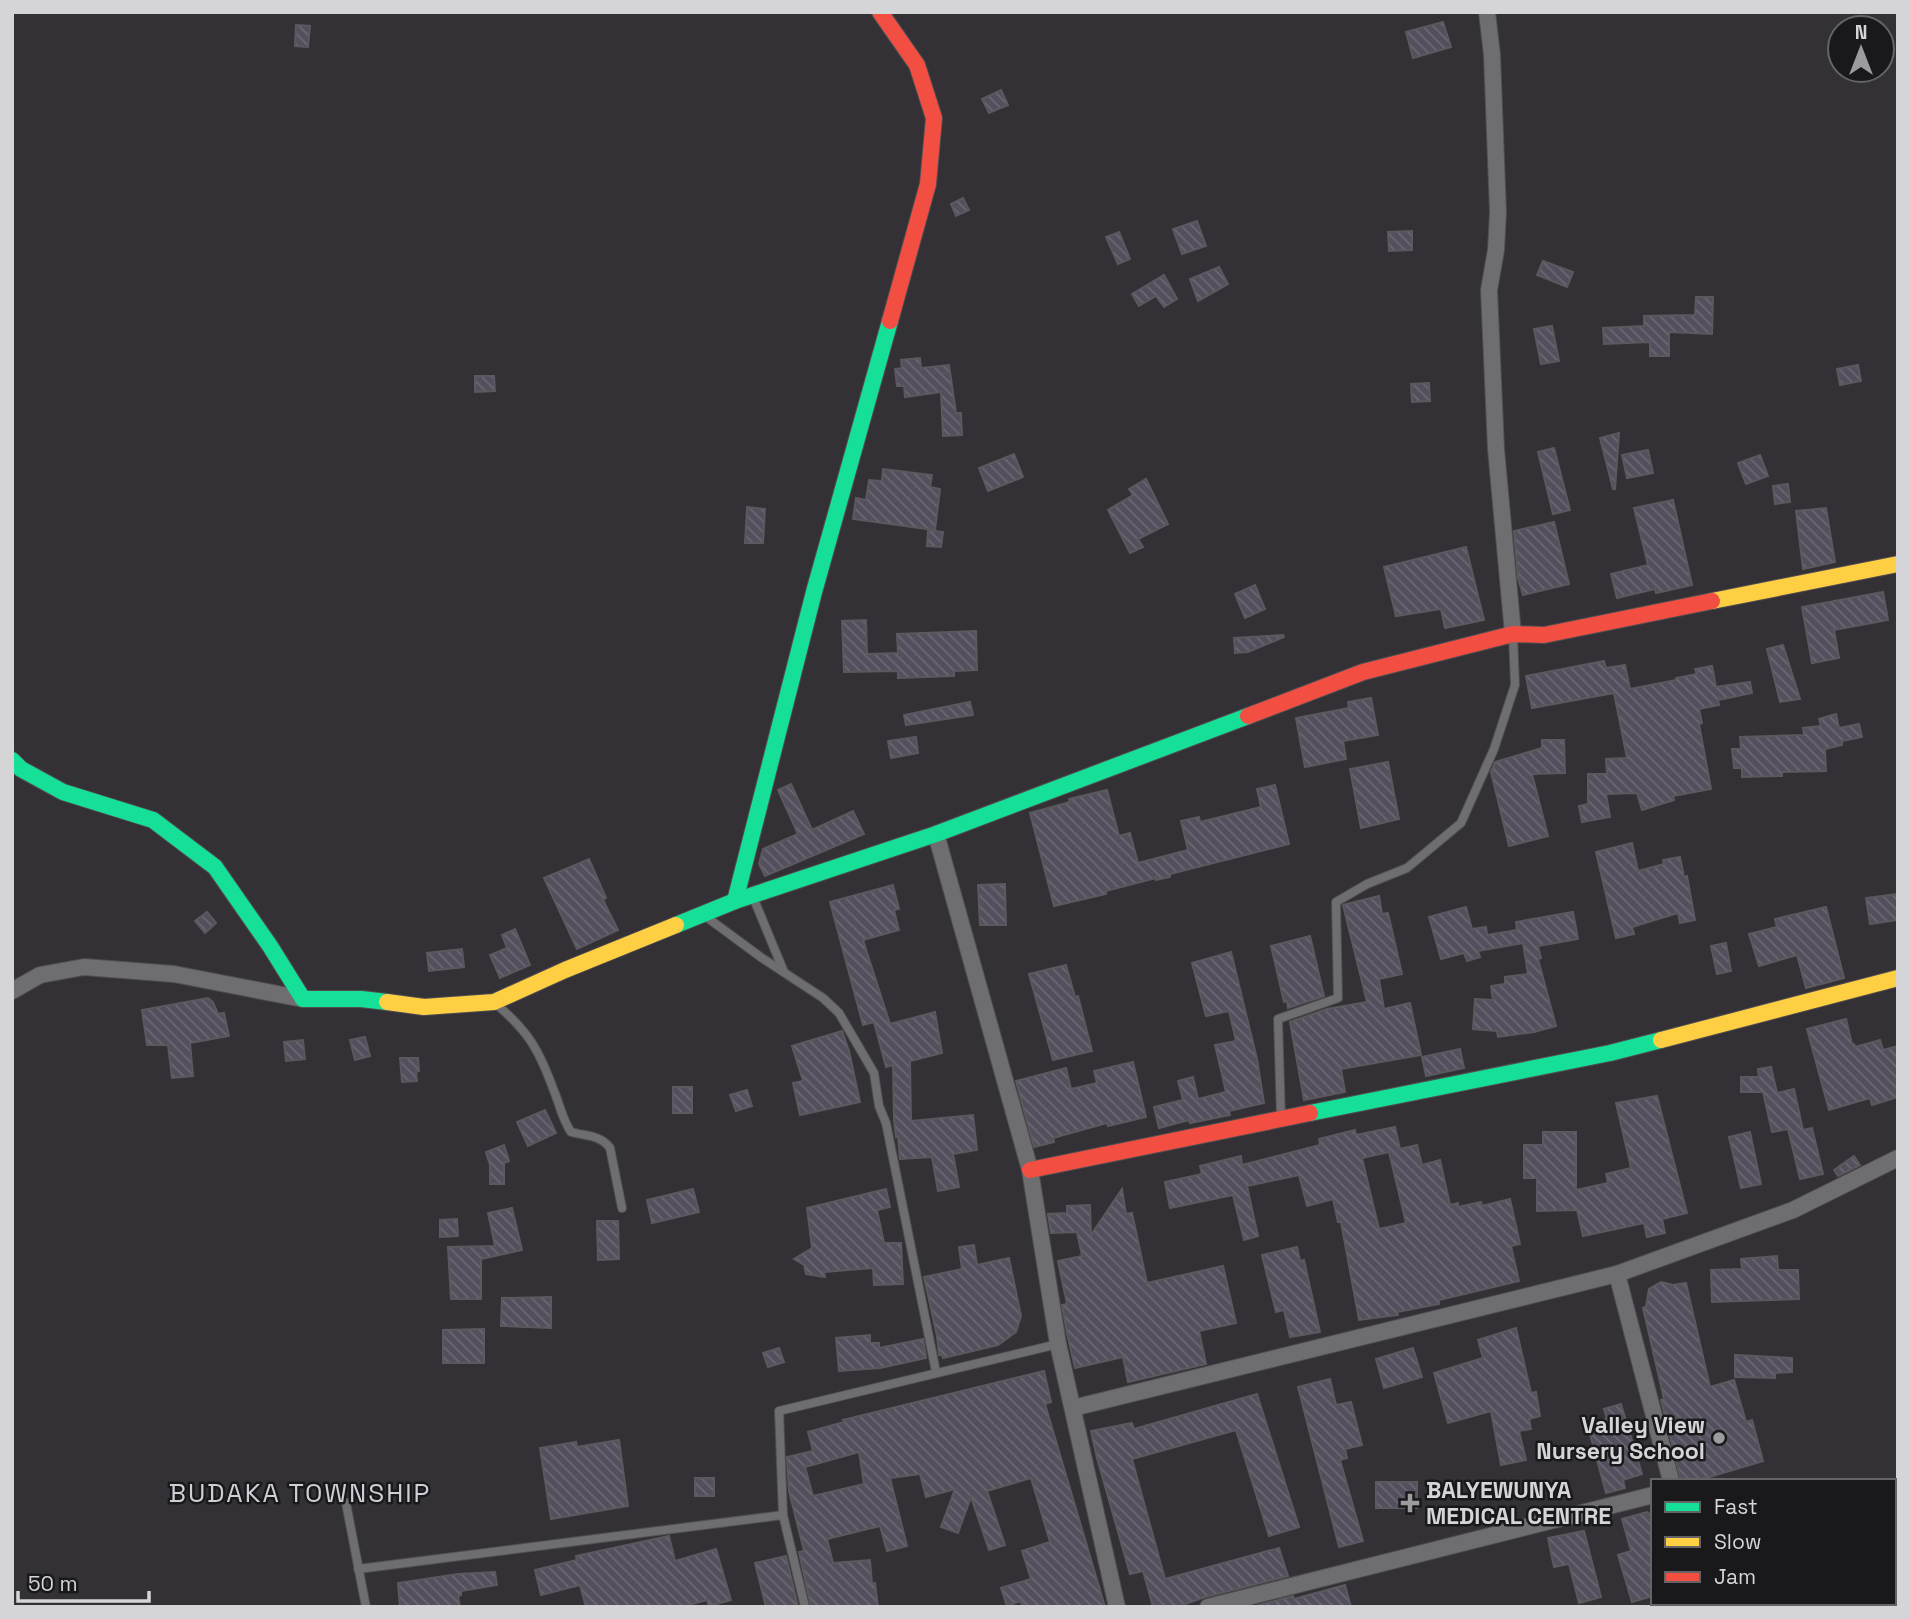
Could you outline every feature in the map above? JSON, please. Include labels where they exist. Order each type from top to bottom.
[{"type":"street","points":[[736,901],[814,592],[928,184],[934,118],[917,65],[880,12]]},
{"type":"street","points":[[1487,12],[1492,55],[1498,212],[1496,250],[1489,290],[1496,449],[1513,634]]},
{"type":"street","points":[[12,991],[40,975],[84,967],[174,974],[303,999],[361,999],[424,1007],[494,1002],[565,970],[736,901],[936,834],[1363,672],[1513,634],[1544,635],[1898,564]]},
{"type":"street","points":[[12,760],[21,769],[63,792],[153,820],[215,867],[303,999]]},
{"type":"street","points":[[936,834],[1030,1170],[1058,1344],[1117,1607]]},
{"type":"street","points":[[1030,1170],[1609,1053],[1898,978]]},
{"type":"street","points":[[1073,1408],[1617,1274],[1793,1210],[1898,1158]]},
{"type":"street","points":[[1617,1274],[1670,1479]]},
{"type":"street","points":[[1208,1607],[1651,1496]]},
{"type":"lane","points":[[1281,1121],[1278,1020],[1338,998],[1336,902],[1367,884],[1407,868],[1461,823],[1494,749],[1515,685],[1513,634]]},
{"type":"lane","points":[[753,895],[784,972]]},
{"type":"lane","points":[[703,914],[823,998],[839,1013],[874,1073],[936,1372]]},
{"type":"lane","points":[[494,1002],[520,1024],[535,1045],[564,1123],[571,1132],[599,1138],[610,1148],[622,1208]]},
{"type":"lane","points":[[805,1607],[783,1515],[779,1411],[1058,1344]]},
{"type":"lane","points":[[345,1503],[366,1607]]},
{"type":"lane","points":[[358,1569],[783,1515]]},
{"type":"building","points":[[1443,22],[1451,47],[1413,58],[1406,32]]},
{"type":"building","points":[[296,25],[310,26],[308,47],[295,46]]},
{"type":"building","points":[[1001,90],[1008,105],[989,113],[982,99]]},
{"type":"building","points":[[963,198],[969,210],[956,216],[951,204]]},
{"type":"building","points":[[1197,221],[1206,246],[1182,254],[1173,229]]},
{"type":"building","points":[[1412,231],[1412,250],[1389,251],[1388,232]]},
{"type":"building","points":[[1119,232],[1130,259],[1118,264],[1106,237]]},
{"type":"building","points":[[1543,261],[1573,272],[1567,287],[1537,275]]},
{"type":"building","points":[[1219,267],[1228,284],[1198,301],[1190,279]]},
{"type":"building","points":[[1164,275],[1177,299],[1164,307],[1156,296],[1139,306],[1132,294]]},
{"type":"building","points":[[1696,297],[1713,297],[1712,334],[1669,332],[1669,356],[1650,356],[1650,342],[1604,344],[1603,328],[1644,326],[1644,316],[1695,315]]},
{"type":"building","points":[[1552,326],[1559,361],[1541,364],[1534,329]]},
{"type":"building","points":[[920,358],[921,368],[949,365],[956,413],[961,413],[962,435],[943,436],[941,392],[905,397],[904,386],[897,386],[895,369],[902,368],[901,360]]},
{"type":"building","points":[[1858,365],[1861,381],[1840,385],[1837,369]]},
{"type":"building","points":[[475,376],[494,376],[495,391],[475,392]]},
{"type":"building","points":[[1429,383],[1430,401],[1412,402],[1411,384]]},
{"type":"building","points":[[1619,433],[1615,489],[1613,489],[1600,438]]},
{"type":"building","points":[[1554,448],[1570,510],[1553,514],[1538,452]]},
{"type":"building","points":[[1648,450],[1653,473],[1627,478],[1622,455]]},
{"type":"building","points":[[1014,454],[1023,477],[988,491],[979,468]]},
{"type":"building","points":[[1760,455],[1768,476],[1746,484],[1738,463]]},
{"type":"building","points":[[883,469],[932,475],[930,487],[940,489],[935,530],[853,519],[856,498],[866,500],[869,480],[882,481]]},
{"type":"building","points":[[1146,479],[1168,524],[1138,539],[1143,547],[1130,553],[1108,510],[1133,495],[1129,489]]},
{"type":"building","points":[[1788,484],[1790,502],[1775,504],[1773,486]]},
{"type":"building","points":[[1673,500],[1692,585],[1656,593],[1655,589],[1617,598],[1611,574],[1648,565],[1634,508]]},
{"type":"building","points":[[747,507],[765,509],[763,543],[745,543]]},
{"type":"building","points":[[1826,508],[1835,562],[1803,569],[1796,511]]},
{"type":"building","points":[[1554,522],[1569,584],[1523,595],[1518,578],[1514,531]]},
{"type":"building","points":[[928,530],[943,532],[941,547],[927,546]]},
{"type":"building","points":[[1466,547],[1484,620],[1445,628],[1441,609],[1396,616],[1384,567]]},
{"type":"building","points":[[1255,585],[1265,609],[1245,618],[1235,594]]},
{"type":"building","points":[[1883,592],[1888,620],[1834,630],[1839,658],[1812,663],[1802,607]]},
{"type":"building","points":[[866,620],[867,654],[898,653],[897,634],[976,631],[977,670],[954,671],[954,676],[898,678],[898,671],[844,672],[842,621]]},
{"type":"building","points":[[1284,637],[1248,652],[1235,653],[1234,638]]},
{"type":"building","points":[[1783,645],[1800,699],[1780,702],[1767,649]]},
{"type":"building","points":[[1604,661],[1606,668],[1625,665],[1630,689],[1676,680],[1697,674],[1695,669],[1712,666],[1716,687],[1750,682],[1752,693],[1718,700],[1719,705],[1699,709],[1702,723],[1699,724],[1711,789],[1673,796],[1674,800],[1642,810],[1637,793],[1606,794],[1610,817],[1582,822],[1579,806],[1588,804],[1588,774],[1607,774],[1606,759],[1627,758],[1614,693],[1532,708],[1526,676]]},
{"type":"building","points":[[1371,698],[1378,735],[1343,741],[1346,759],[1305,767],[1296,718],[1349,708],[1348,702]]},
{"type":"building","points":[[970,702],[973,715],[906,725],[904,715]]},
{"type":"building","points":[[1836,714],[1839,728],[1859,724],[1862,737],[1842,741],[1842,745],[1825,749],[1826,771],[1782,772],[1782,776],[1742,777],[1742,768],[1734,768],[1732,749],[1741,749],[1740,737],[1804,735],[1803,728],[1821,726],[1819,719]]},
{"type":"building","points":[[916,737],[918,753],[891,758],[888,741]]},
{"type":"building","points":[[1542,740],[1564,740],[1565,773],[1532,774],[1548,836],[1509,846],[1491,772],[1495,762],[1542,748]]},
{"type":"building","points":[[1388,762],[1399,819],[1361,828],[1350,769]]},
{"type":"building","points":[[791,784],[812,830],[853,811],[864,834],[765,876],[759,864],[763,849],[798,834],[778,790]]},
{"type":"building","points":[[1275,785],[1289,844],[1054,906],[1030,813],[1070,802],[1069,799],[1107,790],[1119,836],[1130,833],[1138,863],[1188,850],[1181,821],[1199,817],[1200,822],[1261,807],[1257,789]]},
{"type":"building","points":[[1632,843],[1638,871],[1664,864],[1663,860],[1680,857],[1684,877],[1687,876],[1695,920],[1680,923],[1678,913],[1632,927],[1634,934],[1616,938],[1596,852]]},
{"type":"building","points":[[589,859],[606,898],[603,900],[618,930],[577,949],[544,878]]},
{"type":"building","points":[[1005,884],[1006,925],[980,925],[978,885]]},
{"type":"building","points":[[893,885],[899,909],[894,910],[899,930],[863,940],[890,1024],[935,1012],[942,1053],[910,1061],[911,1121],[973,1115],[977,1150],[953,1154],[959,1187],[938,1191],[932,1157],[900,1159],[894,1120],[893,1065],[886,1067],[874,1022],[863,1025],[830,902]]},
{"type":"building","points":[[1898,894],[1898,920],[1870,924],[1866,898]]},
{"type":"building","points":[[1379,896],[1382,914],[1388,913],[1402,974],[1379,979],[1384,1009],[1410,1003],[1421,1055],[1341,1069],[1345,1092],[1304,1100],[1290,1022],[1327,1009],[1367,1002],[1343,905]]},
{"type":"building","points":[[1466,907],[1472,929],[1486,927],[1487,935],[1517,930],[1516,922],[1573,912],[1578,939],[1538,946],[1541,958],[1538,959],[1556,1026],[1498,1037],[1497,1031],[1473,1029],[1475,999],[1493,1000],[1491,986],[1505,984],[1505,977],[1528,974],[1523,943],[1478,951],[1480,957],[1467,961],[1464,953],[1441,959],[1429,917]]},
{"type":"building","points":[[1826,907],[1844,978],[1806,988],[1797,955],[1759,966],[1749,934],[1777,927],[1775,919]]},
{"type":"building","points":[[207,912],[216,923],[205,933],[195,921]]},
{"type":"building","points":[[515,929],[530,965],[500,978],[490,955],[507,948],[502,935]]},
{"type":"building","points":[[1310,936],[1324,996],[1288,1008],[1287,1001],[1284,1002],[1271,946]]},
{"type":"building","points":[[1726,943],[1731,971],[1717,974],[1711,946]]},
{"type":"building","points":[[462,949],[464,967],[429,971],[427,953]]},
{"type":"building","points":[[1231,952],[1257,1059],[1264,1103],[1229,1111],[1230,1115],[1190,1123],[1189,1120],[1159,1128],[1154,1107],[1183,1100],[1178,1081],[1193,1077],[1198,1099],[1226,1092],[1215,1045],[1236,1041],[1229,1011],[1206,1016],[1192,963]]},
{"type":"building","points":[[1066,965],[1075,997],[1078,996],[1092,1051],[1053,1060],[1029,974]]},
{"type":"building","points":[[208,998],[213,1002],[218,1014],[224,1013],[229,1036],[190,1043],[193,1076],[172,1078],[168,1045],[147,1045],[142,1010]]},
{"type":"building","points":[[1846,1019],[1855,1047],[1880,1040],[1883,1050],[1898,1046],[1898,1097],[1872,1105],[1870,1098],[1829,1110],[1807,1029]]},
{"type":"building","points":[[842,1031],[860,1102],[800,1115],[793,1083],[803,1081],[792,1046]]},
{"type":"building","points":[[365,1037],[370,1056],[355,1060],[350,1040]]},
{"type":"building","points":[[303,1040],[305,1059],[286,1061],[284,1042]]},
{"type":"building","points":[[1460,1049],[1464,1068],[1426,1076],[1422,1057]]},
{"type":"building","points":[[400,1058],[418,1058],[417,1081],[402,1082]]},
{"type":"building","points":[[1133,1062],[1146,1117],[1108,1126],[1107,1123],[1053,1138],[1054,1142],[1034,1147],[1016,1081],[1066,1068],[1071,1089],[1097,1083],[1094,1071]]},
{"type":"building","points":[[1771,1067],[1777,1093],[1794,1089],[1803,1130],[1812,1128],[1823,1174],[1800,1179],[1788,1129],[1772,1132],[1763,1092],[1741,1092],[1741,1077],[1759,1077],[1758,1069]]},
{"type":"building","points":[[673,1087],[692,1087],[692,1113],[673,1113]]},
{"type":"building","points":[[747,1090],[752,1106],[736,1111],[730,1095]]},
{"type":"building","points":[[1657,1096],[1687,1213],[1662,1219],[1665,1233],[1647,1237],[1644,1223],[1583,1236],[1577,1210],[1537,1211],[1537,1178],[1524,1178],[1524,1145],[1543,1145],[1543,1132],[1576,1132],[1576,1190],[1608,1183],[1606,1174],[1631,1168],[1616,1103]]},
{"type":"building","points":[[545,1110],[556,1133],[528,1146],[517,1122]]},
{"type":"building","points":[[1395,1127],[1400,1149],[1417,1145],[1422,1165],[1440,1160],[1450,1205],[1458,1203],[1458,1207],[1481,1202],[1482,1206],[1510,1199],[1520,1244],[1511,1246],[1519,1281],[1439,1300],[1439,1304],[1397,1312],[1398,1315],[1359,1320],[1341,1222],[1338,1222],[1333,1199],[1307,1206],[1299,1175],[1247,1186],[1258,1236],[1244,1240],[1233,1195],[1170,1208],[1165,1182],[1202,1174],[1200,1166],[1241,1156],[1242,1165],[1320,1145],[1319,1139],[1355,1130],[1356,1135]],"holes":[[[1389,1152],[1406,1223],[1379,1229],[1362,1158]]]},
{"type":"building","points":[[1750,1132],[1761,1184],[1741,1188],[1729,1137]]},
{"type":"building","points":[[504,1145],[509,1161],[504,1163],[504,1184],[490,1184],[490,1165],[486,1152]]},
{"type":"building","points":[[1854,1156],[1860,1165],[1838,1176],[1834,1170]]},
{"type":"building","points":[[693,1189],[699,1212],[652,1223],[647,1200]]},
{"type":"building","points":[[886,1189],[890,1207],[877,1210],[884,1243],[901,1243],[903,1284],[874,1285],[873,1268],[824,1272],[825,1277],[806,1274],[804,1265],[794,1259],[812,1248],[807,1208]]},
{"type":"building","points":[[1122,1189],[1126,1214],[1132,1213],[1147,1283],[1223,1266],[1236,1323],[1199,1331],[1206,1364],[1128,1382],[1123,1357],[1075,1368],[1062,1305],[1067,1304],[1058,1261],[1082,1256],[1077,1232],[1051,1233],[1048,1214],[1067,1213],[1067,1206],[1090,1205],[1091,1235]]},
{"type":"building","points":[[512,1208],[522,1250],[481,1259],[481,1299],[451,1299],[448,1247],[495,1246],[488,1213]]},
{"type":"building","points":[[457,1219],[458,1236],[440,1237],[440,1220]]},
{"type":"building","points":[[597,1221],[618,1221],[619,1259],[598,1260]]},
{"type":"building","points":[[974,1245],[977,1265],[1009,1258],[1021,1316],[1016,1332],[998,1345],[943,1358],[939,1355],[924,1277],[962,1269],[959,1247]]},
{"type":"building","points":[[1297,1247],[1300,1261],[1304,1260],[1320,1332],[1290,1337],[1284,1310],[1276,1312],[1262,1255]]},
{"type":"building","points":[[1777,1256],[1778,1270],[1798,1270],[1799,1299],[1712,1302],[1711,1270],[1742,1269],[1741,1259]]},
{"type":"building","points":[[1661,1282],[1673,1285],[1686,1283],[1710,1387],[1734,1380],[1746,1422],[1752,1420],[1763,1461],[1703,1479],[1681,1479],[1661,1400],[1664,1399],[1643,1308],[1646,1307],[1649,1289]]},
{"type":"building","points":[[551,1297],[551,1328],[501,1326],[502,1298]]},
{"type":"building","points":[[1516,1328],[1531,1393],[1536,1392],[1540,1416],[1529,1419],[1531,1429],[1519,1431],[1526,1460],[1501,1465],[1491,1411],[1448,1423],[1434,1373],[1483,1358],[1478,1340]]},
{"type":"building","points":[[484,1329],[484,1363],[443,1363],[443,1330]]},
{"type":"building","points":[[870,1335],[870,1343],[879,1343],[879,1348],[923,1339],[926,1358],[880,1368],[839,1371],[836,1338]]},
{"type":"building","points":[[779,1348],[784,1362],[768,1367],[763,1353]]},
{"type":"building","points":[[1413,1348],[1422,1377],[1384,1388],[1376,1359]]},
{"type":"building","points":[[1735,1355],[1792,1358],[1792,1372],[1775,1373],[1775,1378],[1735,1377]]},
{"type":"building","points":[[1044,1371],[1051,1402],[1045,1404],[1105,1607],[1022,1607],[1021,1601],[1007,1606],[1001,1588],[1031,1579],[1022,1551],[1050,1542],[1031,1478],[987,1491],[1005,1545],[989,1550],[971,1497],[958,1533],[941,1527],[955,1489],[926,1497],[920,1474],[890,1478],[907,1546],[887,1551],[880,1526],[827,1539],[833,1563],[870,1560],[878,1607],[811,1607],[799,1552],[804,1551],[789,1491],[787,1457],[813,1451],[808,1432],[844,1422],[843,1420]],"holes":[[[859,1452],[864,1484],[813,1496],[805,1467]]]},
{"type":"building","points":[[1330,1379],[1336,1405],[1351,1402],[1362,1445],[1345,1449],[1347,1458],[1340,1460],[1363,1541],[1339,1547],[1298,1387]]},
{"type":"building","points":[[1257,1394],[1299,1527],[1269,1536],[1236,1430],[1132,1459],[1165,1579],[1279,1548],[1288,1576],[1177,1607],[1153,1607],[1143,1571],[1130,1574],[1091,1431],[1132,1423],[1134,1429]]},
{"type":"building","points":[[1621,1404],[1642,1474],[1623,1480],[1625,1488],[1606,1493],[1587,1423],[1607,1419],[1604,1409]]},
{"type":"building","points":[[619,1440],[628,1506],[551,1519],[540,1448],[576,1442],[577,1447]]},
{"type":"building","points":[[695,1478],[714,1478],[714,1496],[695,1496]]},
{"type":"building","points":[[1376,1482],[1417,1482],[1417,1508],[1376,1508]]},
{"type":"building","points":[[1647,1512],[1651,1515],[1651,1597],[1632,1602],[1618,1555],[1631,1551],[1622,1519]]},
{"type":"building","points":[[1584,1531],[1601,1597],[1579,1603],[1569,1564],[1554,1567],[1548,1538]]},
{"type":"building","points":[[669,1536],[675,1561],[716,1549],[731,1600],[709,1606],[707,1600],[681,1607],[586,1607],[580,1585],[541,1595],[535,1570],[577,1560],[576,1556]]},
{"type":"building","points":[[786,1556],[798,1607],[766,1607],[755,1563]]},
{"type":"building","points":[[495,1572],[497,1585],[461,1591],[458,1596],[460,1607],[400,1607],[398,1583],[458,1574]]},
{"type":"building","points":[[1345,1585],[1351,1607],[1252,1607],[1293,1596],[1294,1599]]},
{"type":"traffic: fast","points":[[735,901],[814,592],[890,321]]},
{"type":"traffic: fast","points":[[676,925],[735,901],[936,834],[1248,716]]},
{"type":"traffic: fast","points":[[12,760],[21,769],[63,792],[153,820],[215,867],[303,999],[387,1002]]},
{"type":"traffic: fast","points":[[1310,1113],[1610,1053],[1661,1040]]},
{"type":"traffic: slow","points":[[1712,601],[1898,564]]},
{"type":"traffic: slow","points":[[387,1002],[424,1007],[494,1002],[676,925]]},
{"type":"traffic: slow","points":[[1661,1040],[1898,978]]},
{"type":"traffic: jam","points":[[880,12],[917,65],[934,118],[928,184],[890,321]]},
{"type":"traffic: jam","points":[[1248,716],[1363,672],[1513,634],[1544,635],[1712,601]]},
{"type":"traffic: jam","points":[[1030,1170],[1310,1113]]},
{"type":"place","name":"Valley View Nursery School","points":[[1719,1438]]},
{"type":"place","name":"BALYEWUNYA MEDICAL CENTRE","points":[[1410,1503]]},
{"type":"district","name":"BUDAKA TOWNSHIP","points":[[300,1493]]}]
